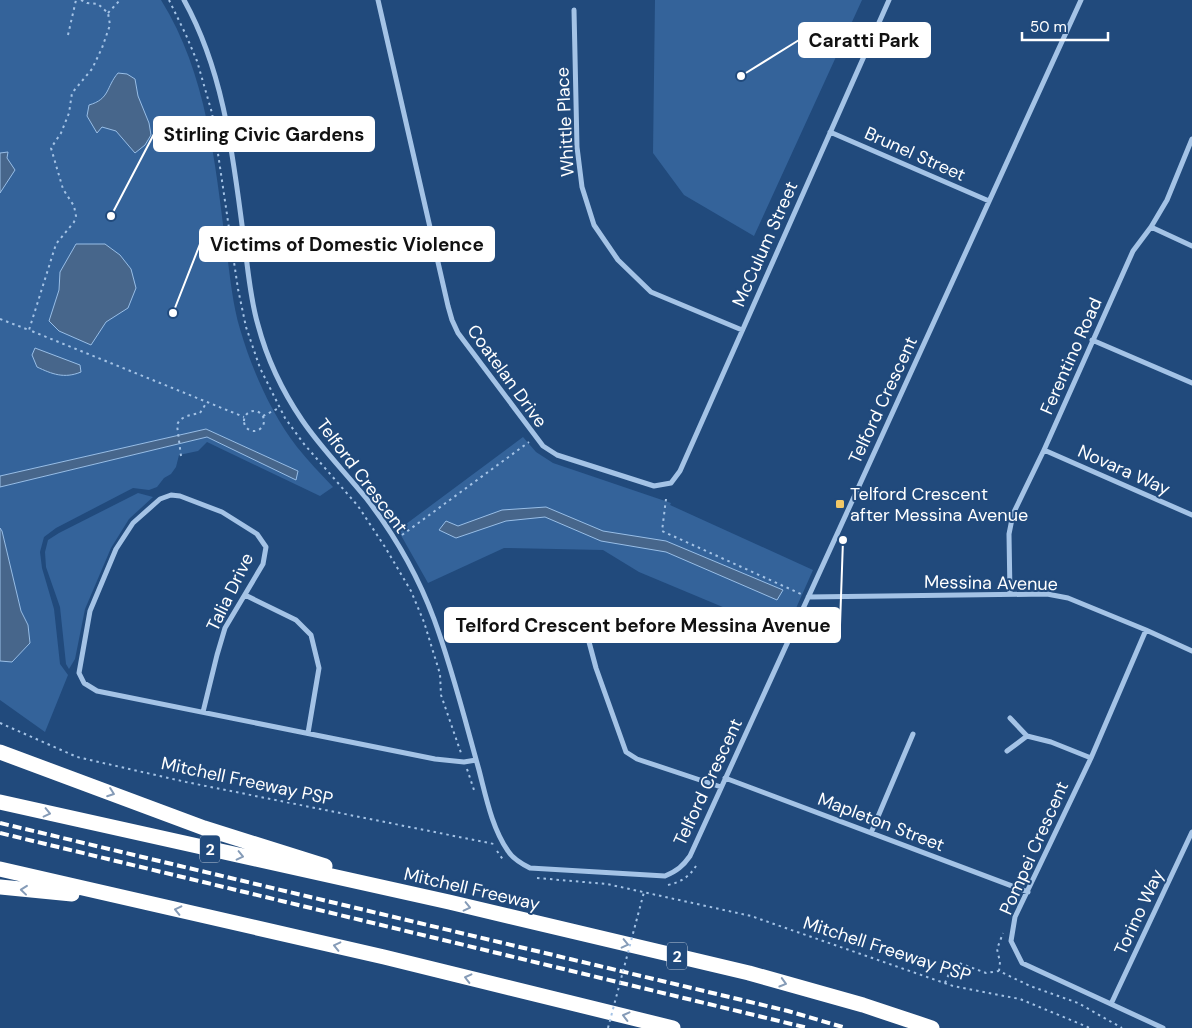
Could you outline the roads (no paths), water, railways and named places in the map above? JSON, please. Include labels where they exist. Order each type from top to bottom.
[{"type":"highway","points":[[0,752],[204,828],[419,896]]},
{"type":"highway","name":"Mitchell Freeway","points":[[0,802],[419,896],[749,973],[862,1005],[932,1028]]},
{"type":"highway","points":[[0,869],[384,957],[674,1028]]},
{"type":"highway","points":[[0,887],[125,898]]},
{"type":"street","name":"Telford Crescent","points":[[184,0],[210,56],[225,111],[250,288],[258,325],[271,363],[290,402],[366,499],[394,540],[421,586],[451,670],[488,802],[501,840],[510,854],[520,863],[530,868],[665,876],[675,872],[690,856],[1081,0]]},
{"type":"street","name":"Coatelan Drive","points":[[378,0],[452,320],[458,333],[535,438],[543,446],[557,455],[654,486]]},
{"type":"street","name":"McCulum Street","points":[[654,486],[670,483],[680,470],[889,0]]},
{"type":"street","name":"Whittle Place","points":[[574,10],[577,147],[582,187],[594,225],[618,260],[651,292],[742,330]]},
{"type":"street","name":"Brunel Street","points":[[830,132],[989,201]]},
{"type":"street","name":"Ferentino Road","points":[[1010,594],[1009,534],[1013,514],[1044,450],[1133,251],[1151,228],[1167,200],[1192,139]]},
{"type":"street","points":[[1151,228],[1192,246]]},
{"type":"street","points":[[1092,340],[1192,383]]},
{"type":"street","name":"Novara Way","points":[[1044,450],[1192,515]]},
{"type":"street","name":"Talia Drive","points":[[203,712],[217,655],[226,628],[263,564],[266,547],[257,534],[222,512],[180,496],[171,495],[160,499],[133,523],[116,549],[90,611],[79,673],[84,683],[97,691],[435,758],[464,762],[476,760]]},
{"type":"street","name":"Messina Avenue","points":[[808,597],[1047,594],[1068,598],[1192,651]]},
{"type":"street","points":[[245,595],[296,620],[312,634],[318,668],[308,733]]},
{"type":"street","points":[[585,627],[596,668],[626,752],[637,758],[721,787]]},
{"type":"street","name":"Pompei Crescent","points":[[1146,630],[1091,758],[1015,917],[1011,941],[1022,963],[1164,1028]]},
{"type":"street","points":[[1010,718],[1027,736],[1051,742],[1091,758]]},
{"type":"street","points":[[871,833],[913,734]]},
{"type":"street","points":[[1006,752],[1027,736]]},
{"type":"street","name":"Mapleton Street","points":[[725,778],[1028,892]]},
{"type":"street","name":"Torino Way","points":[[1111,1004],[1192,832]]},
{"type":"railway","points":[[0,823],[788,1011],[846,1028]]},
{"type":"railway","points":[[0,833],[808,1028]]},
{"type":"place","name":"Caratti Park","points":[[741,76]]},
{"type":"place","name":"Stirling Civic Gardens","points":[[111,216]]},
{"type":"place","name":"Victims of Domestic Violence","points":[[173,313]]},
{"type":"place","name":"Telford Crescent after Messina Avenue","points":[[840,504]]},
{"type":"place","name":"Telford Crescent before Messina Avenue","points":[[843,540]]}]
